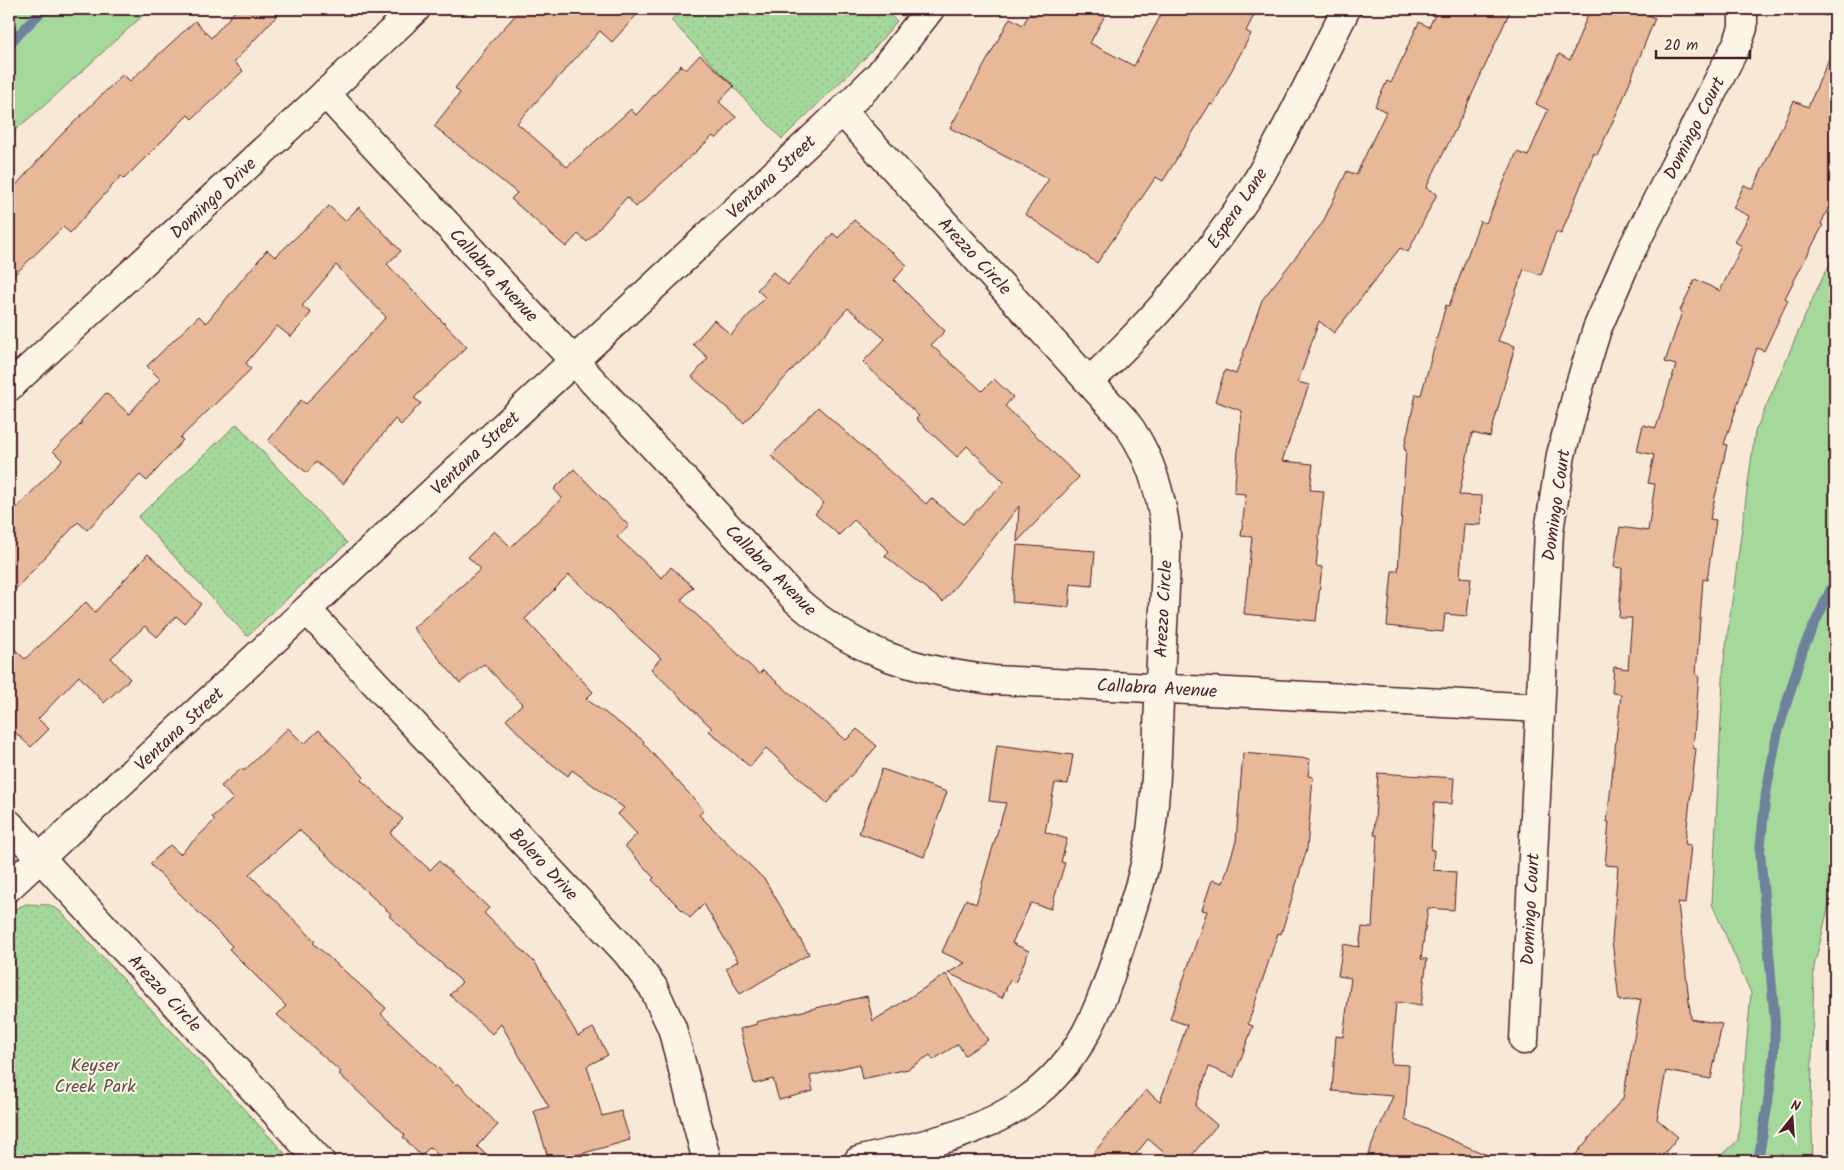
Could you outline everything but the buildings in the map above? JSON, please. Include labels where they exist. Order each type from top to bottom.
[{"type":"street","name":"Domingo Drive","points":[[9,387],[416,9]]},
{"type":"street","name":"Ventana Street","points":[[9,886],[842,111],[878,75],[930,9]]},
{"type":"street","name":"Espera Lane","points":[[1090,381],[1158,313],[1224,230],[1272,153],[1346,9]]},
{"type":"street","name":"Domingo Court","points":[[1524,1040],[1549,530],[1562,455],[1584,370],[1597,329],[1630,253],[1738,42],[1743,28],[1743,9]]},
{"type":"street","name":"Callabra Avenue","points":[[325,94],[796,600],[828,626],[865,648],[879,655],[917,666],[966,677],[993,680],[1540,708]]},
{"type":"street","name":"Arezzo Circle","points":[[842,111],[1133,430],[1148,459],[1159,494],[1166,533],[1153,811],[1148,849],[1136,896],[1101,1004],[1084,1038],[1065,1064],[1048,1083],[1028,1100],[1001,1116],[961,1133],[858,1161]]},
{"type":"street","name":"Bolero Drive","points":[[307,610],[646,976],[660,1000],[672,1028],[707,1161]]},
{"type":"street","name":"Arezzo Circle","points":[[9,824],[320,1161]]},
{"type":"green space","points":[[9,9],[150,9],[45,105],[9,135]]},
{"type":"green space","points":[[684,9],[881,9],[897,21],[869,54],[782,139],[671,20]]},
{"type":"green space","points":[[1810,9],[1835,9],[1835,19],[1809,11]]},
{"type":"green space","points":[[1835,254],[1835,880],[1814,967],[1811,1104],[1813,1161],[1716,1161],[1738,1140],[1751,993],[1712,904],[1724,660],[1755,432],[1816,291]]},
{"type":"green space","points":[[237,424],[347,543],[247,636],[138,517]]},
{"type":"green space","name":"Keyser Creek Park","points":[[26,904],[50,905],[60,911],[292,1161],[9,1161],[9,915],[15,909]]},
{"type":"waterway","points":[[9,44],[44,9]]},
{"type":"waterway","points":[[1758,1161],[1774,1055],[1775,1022],[1760,851],[1766,793],[1777,735],[1803,649],[1835,580]]}]
